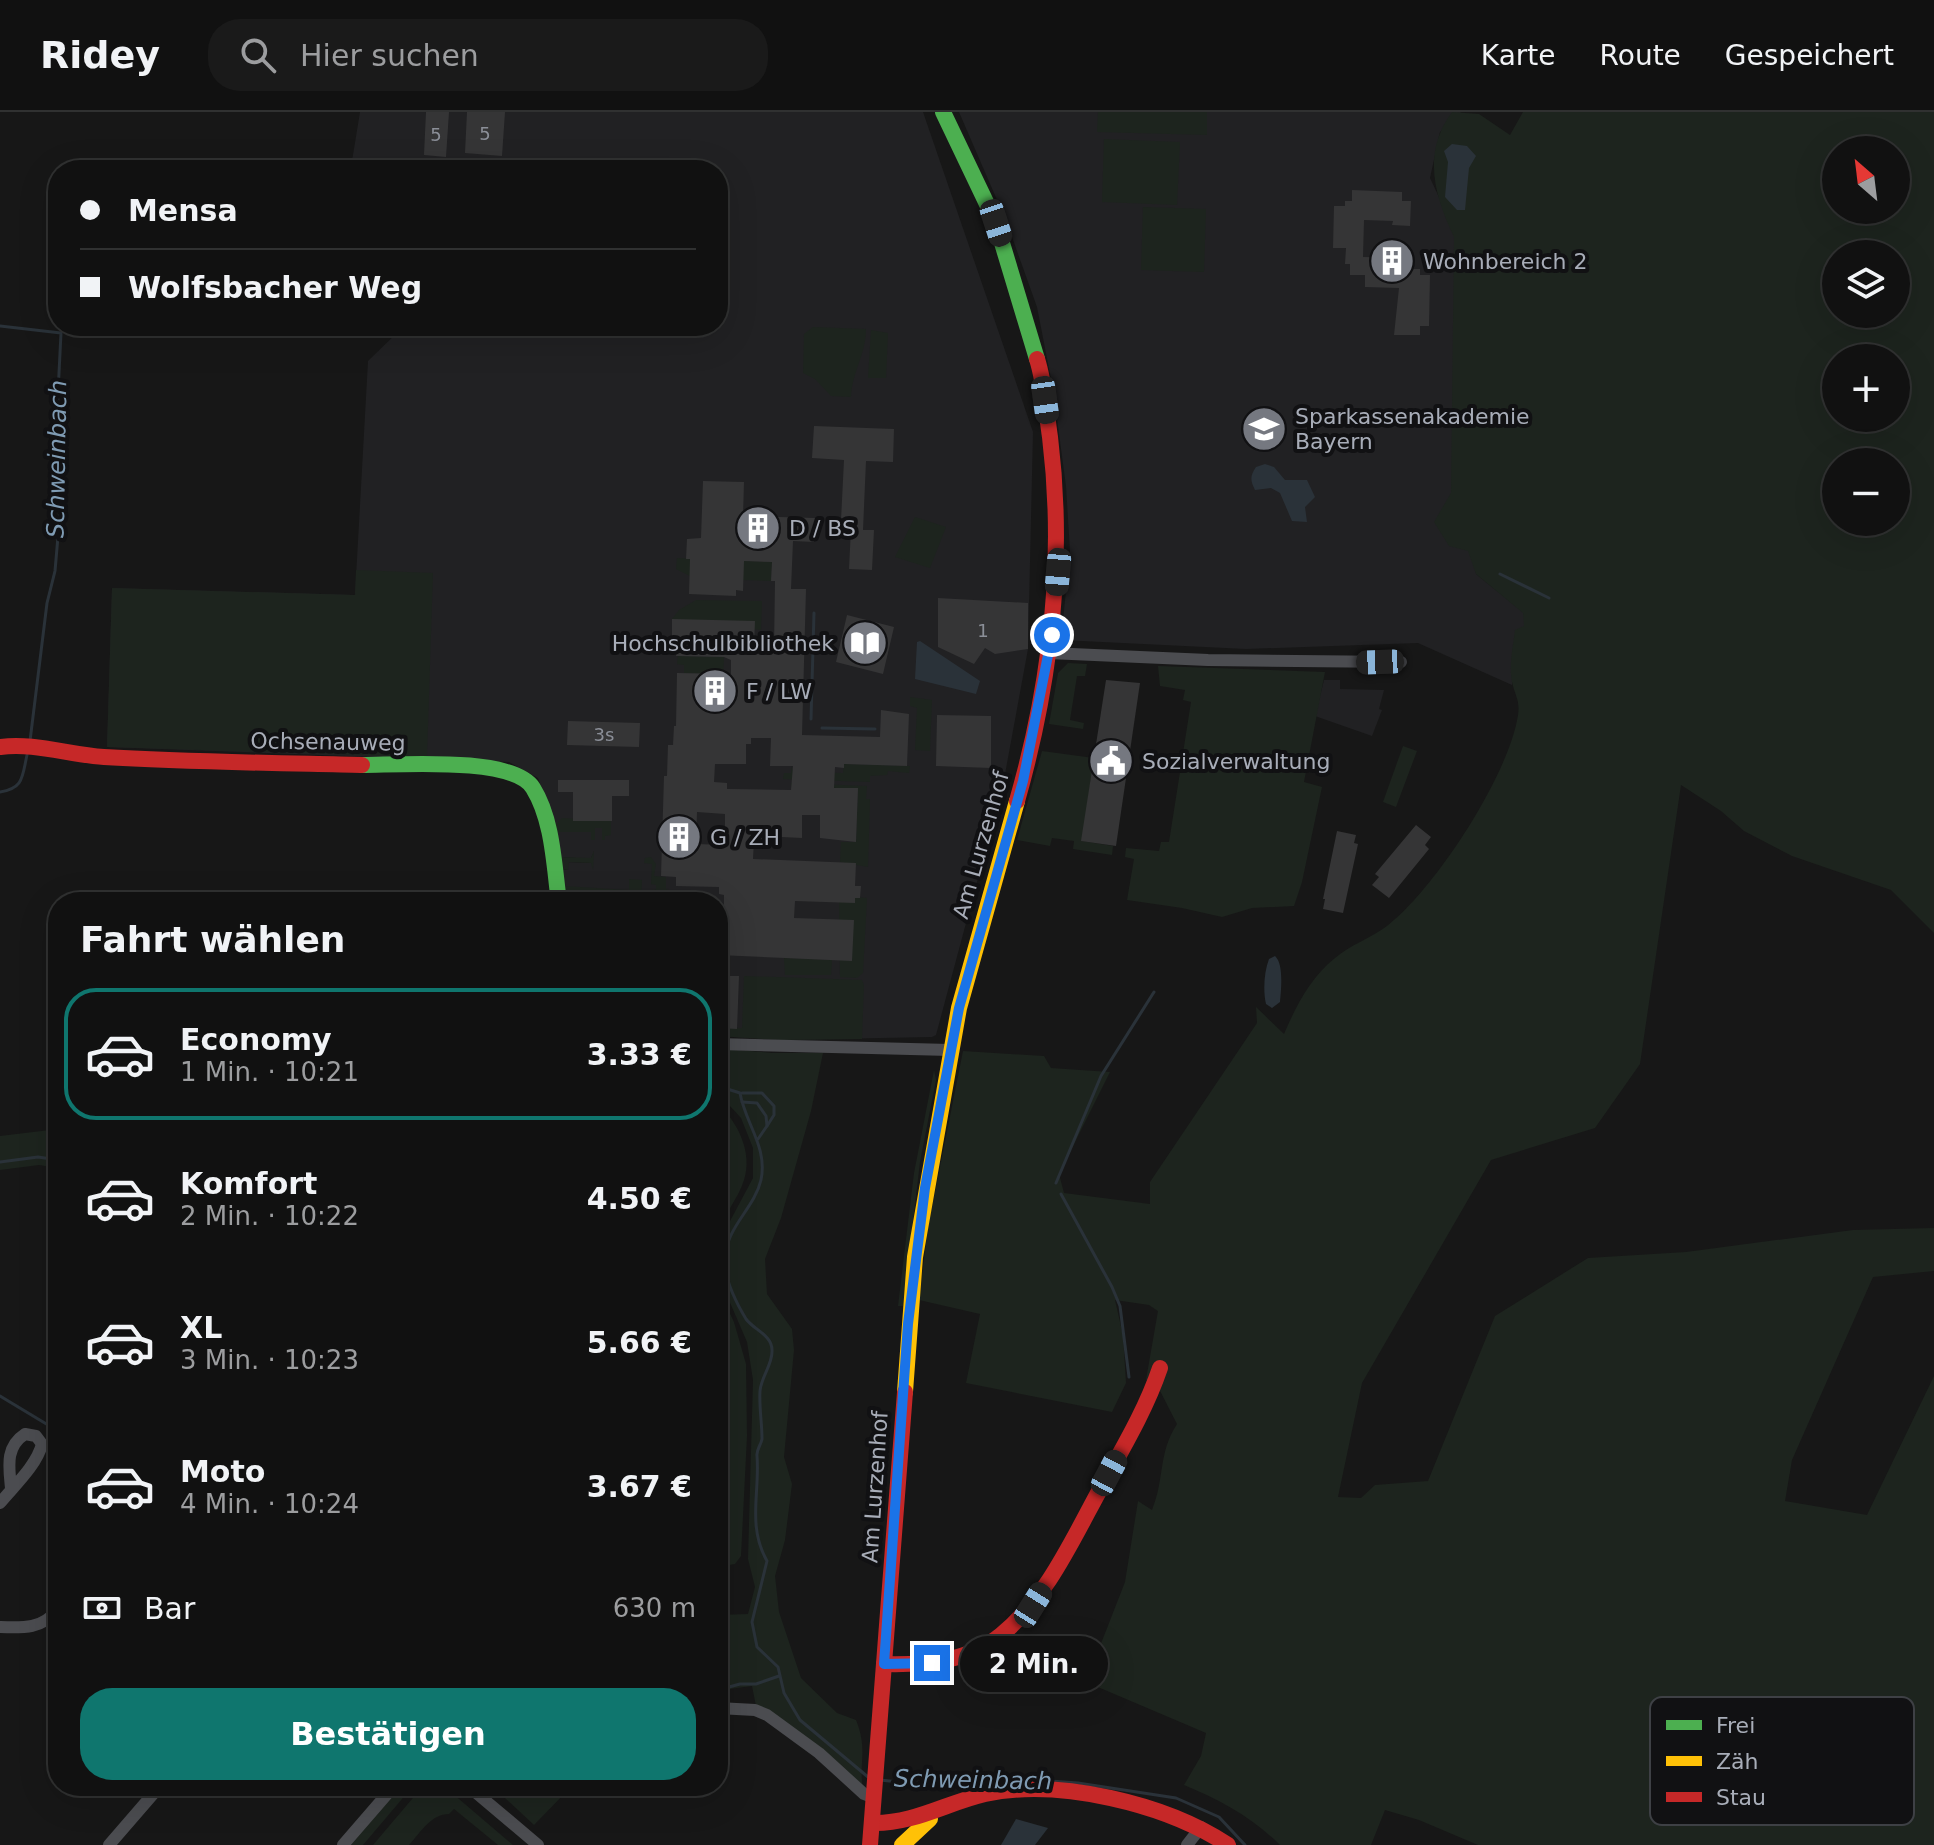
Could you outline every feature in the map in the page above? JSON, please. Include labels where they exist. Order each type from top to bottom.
[{"type":"street","name":"Am Lurzenhof","points":[[870,1845],[915,1257],[950,1050],[984,914],[1023,781],[1049,653],[1058,572],[1058,511],[1042,376],[996,223],[943,112]]},
{"type":"street","points":[[1049,653],[1208,660],[1401,662]]},
{"type":"street","name":"Ochsenauweg","points":[[0,747],[166,761],[491,767],[508,771],[524,778],[538,798],[557,892]]},
{"type":"street","points":[[728,1044],[950,1050]]},
{"type":"street","points":[[884,1664],[915,1665],[962,1657],[999,1637],[1033,1605],[1068,1548],[1142,1412],[1160,1368]]},
{"type":"street","points":[[0,1503],[11,1488]]},
{"type":"street","points":[[0,1627],[31,1627],[48,1619]]},
{"type":"street","points":[[728,1709],[755,1710],[767,1715],[819,1753],[864,1794],[874,1792]]},
{"type":"street","points":[[872,1823],[909,1822],[988,1793],[1047,1792],[1136,1805],[1201,1827],[1228,1845]]},
{"type":"street","points":[[109,1845],[151,1796]]},
{"type":"street","points":[[343,1845],[385,1796]]},
{"type":"street","points":[[480,1796],[538,1845]]},
{"type":"street","points":[[902,1845],[938,1812]]},
{"type":"street","points":[[1187,1845],[1201,1827]]},
{"type":"shaded area","points":[[360,112],[923,112],[1033,432],[1028,649],[1003,785],[936,1035],[779,1040],[728,1037],[728,892],[565,892],[560,869],[568,870],[568,862],[591,863],[594,851],[591,859],[561,857],[557,832],[538,778],[509,762],[107,747],[112,588],[355,595],[368,361],[394,336],[728,336],[728,160],[352,160]]},
{"type":"shaded area","name":"Sparkassenakademie Bayern","points":[[959,112],[1461,112],[1440,132],[1430,178],[1453,227],[1463,294],[1476,574],[1528,616],[1512,658],[1512,685],[1418,643],[1246,649],[1061,640],[1070,551],[1066,486],[1053,389],[1037,307],[1007,223]]},
{"type":"shaded area","points":[[1098,112],[1207,112],[1207,135],[1097,132]]},
{"type":"shaded area","points":[[1452,112],[1479,114],[1510,135],[1523,112],[1934,112],[1934,933],[1891,890],[1792,856],[1744,831],[1721,811],[1681,785],[1640,1064],[1595,1128],[1491,1160],[1362,1383],[1338,1497],[1361,1498],[1375,1485],[1428,1481],[1495,1316],[1588,1258],[1686,1252],[1853,1230],[1934,1228],[1934,1271],[1873,1277],[1792,1460],[1785,1501],[1867,1515],[1934,1376],[1934,1845],[1478,1845],[1419,1820],[1385,1810],[1371,1845],[1280,1845],[1235,1810],[1184,1785],[1201,1756],[1206,1733],[1086,1682],[1125,1582],[1138,1501],[1152,1510],[1167,1445],[1177,1424],[1158,1387],[1146,1380],[1158,1311],[1149,1305],[1115,1300],[1123,1335],[1126,1383],[1112,1412],[966,1383],[980,1314],[919,1300],[928,1227],[963,1051],[1044,1056],[1051,1068],[1110,1072],[1059,1174],[1064,1193],[1150,1204],[1150,1182],[1257,1023],[1256,1007],[1284,1034],[1318,974],[1347,949],[1387,926],[1426,886],[1467,829],[1500,768],[1518,715],[1511,665],[1515,630],[1524,626],[1523,613],[1476,574],[1468,551],[1449,546],[1434,522],[1451,493],[1454,237],[1441,205],[1434,158],[1443,127]]},
{"type":"shaded area","points":[[1104,139],[1180,142],[1177,205],[1102,202]]},
{"type":"shaded area","points":[[1452,144],[1467,146],[1476,156],[1469,168],[1465,210],[1457,210],[1445,197],[1448,162],[1444,151]]},
{"type":"shaded area","points":[[1143,207],[1206,209],[1204,272],[1141,270]]},
{"type":"shaded area","points":[[813,327],[866,329],[851,397],[831,396],[815,379],[803,373],[804,334]]},
{"type":"shaded area","points":[[871,330],[888,333],[886,378],[868,378]]},
{"type":"shaded area","points":[[1265,464],[1274,467],[1285,480],[1307,480],[1315,497],[1305,507],[1307,522],[1292,521],[1280,493],[1271,488],[1255,490],[1253,473],[1256,467]]},
{"type":"shaded area","points":[[915,517],[946,527],[930,568],[895,557]]},
{"type":"shaded area","points":[[677,558],[772,562],[771,581],[743,580],[743,570],[690,576],[676,569]]},
{"type":"shaded area","points":[[356,570],[433,573],[427,757],[107,747],[112,588],[355,595]]},
{"type":"shaded area","points":[[696,600],[762,601],[761,630],[672,619],[679,610]]},
{"type":"shaded area","points":[[920,641],[980,681],[976,694],[915,679],[917,642]]},
{"type":"shaded area","points":[[678,656],[724,657],[723,675],[684,673],[684,665],[677,664]]},
{"type":"shaded area","points":[[1068,663],[1087,664],[1085,676],[1077,676],[1070,720],[1084,723],[1083,729],[1049,724],[1058,673]]},
{"type":"shaded area","points":[[1158,666],[1325,672],[1304,782],[1322,787],[1294,906],[1252,908],[1222,917],[1127,900],[1134,859],[1125,857],[1126,848],[1159,851],[1161,842],[1169,842],[1191,702],[1183,700],[1185,690],[1160,686]]},
{"type":"shaded area","points":[[1324,680],[1340,680],[1340,689],[1384,690],[1379,709],[1382,710],[1372,736],[1315,716]]},
{"type":"shaded area","points":[[910,697],[932,700],[930,751],[915,750],[917,708],[910,706]]},
{"type":"shaded area","points":[[1403,746],[1417,751],[1396,807],[1383,802]]},
{"type":"shaded area","points":[[1042,751],[1094,758],[1082,841],[1113,846],[1112,855],[1073,849],[1074,841],[1052,838],[1050,846],[1017,840]]},
{"type":"shaded area","points":[[844,764],[910,766],[909,773],[888,771],[887,775],[870,776],[870,782],[783,779],[784,773],[791,773],[791,766],[793,772],[843,773]]},
{"type":"shaded area","points":[[791,783],[867,786],[866,799],[870,799],[868,867],[840,862],[841,842],[856,842],[858,789],[791,786]]},
{"type":"shaded area","points":[[562,818],[611,821],[611,835],[605,836],[605,840],[602,840],[602,828],[595,828],[595,840],[591,840],[591,832],[557,832],[561,857],[591,858],[594,851],[593,870],[591,863],[569,862],[568,870],[560,869],[553,827]]},
{"type":"shaded area","points":[[651,857],[656,864],[654,876],[666,877],[666,889],[675,892],[643,892],[656,889],[656,885],[651,884],[652,864],[644,863],[645,858]]},
{"type":"shaded area","points":[[629,879],[642,880],[641,892],[565,892],[564,886],[629,890]]},
{"type":"shaded area","points":[[855,897],[867,898],[863,973],[857,978],[840,977],[839,902]]},
{"type":"shaded area","points":[[1275,956],[1281,971],[1281,991],[1280,1002],[1272,1008],[1266,1004],[1264,982],[1269,959]]},
{"type":"shaded area","points":[[784,958],[832,960],[831,975],[785,975]]},
{"type":"shaded area","points":[[744,976],[862,980],[864,985],[862,1039],[779,1040],[728,1037],[728,1028],[742,1028]]},
{"type":"shaded area","points":[[728,1049],[823,1053],[811,1111],[781,1218],[765,1259],[767,1294],[792,1329],[794,1350],[784,1457],[792,1484],[785,1540],[775,1576],[779,1612],[801,1678],[837,1713],[856,1720],[862,1741],[864,1794],[756,1706],[752,1686],[728,1689],[728,1615],[748,1614],[755,1587],[748,1559],[753,1380],[747,1342],[728,1298],[728,1225],[753,1178],[753,1148],[741,1118],[728,1104]]},
{"type":"shaded area","points":[[934,1070],[936,1080],[920,1162],[903,1306],[898,1306],[914,1173]]},
{"type":"shaded area","points":[[728,1115],[742,1139],[747,1159],[741,1187],[728,1211]]},
{"type":"shaded area","points":[[48,1130],[48,1166],[0,1170],[0,1136]]},
{"type":"shaded area","points":[[728,1310],[746,1364],[747,1436],[741,1556],[735,1564],[728,1565]]},
{"type":"shaded area","points":[[393,1796],[405,1796],[363,1845],[351,1845]]},
{"type":"shaded area","points":[[415,1796],[456,1796],[513,1845],[498,1845],[454,1809],[432,1820],[409,1845],[373,1845]]},
{"type":"shaded area","points":[[503,1796],[562,1796],[534,1825]]},
{"type":"shaded area","points":[[1016,1819],[1048,1828],[1035,1845],[1001,1845]]},
{"type":"building","points":[[426,112],[449,112],[446,157],[424,155]]},
{"type":"building","points":[[467,112],[505,112],[502,156],[465,153]]},
{"type":"building","name":"Wohnbereich 2","points":[[1352,190],[1402,192],[1402,201],[1411,201],[1410,226],[1392,225],[1393,221],[1364,220],[1363,257],[1414,258],[1413,269],[1420,269],[1420,275],[1430,275],[1429,326],[1420,326],[1420,335],[1394,335],[1399,288],[1365,287],[1365,275],[1350,275],[1350,264],[1345,264],[1346,248],[1333,248],[1334,206],[1345,206],[1345,201],[1352,201]]},
{"type":"building","points":[[814,426],[894,429],[893,462],[866,461],[863,530],[874,530],[872,570],[849,569],[851,528],[847,528],[847,520],[841,520],[844,460],[812,458]]},
{"type":"building","points":[[703,481],[744,482],[743,516],[815,518],[814,542],[793,541],[791,589],[806,589],[802,735],[880,737],[881,710],[909,714],[907,766],[844,764],[844,768],[835,767],[834,788],[858,788],[856,842],[820,838],[820,815],[802,815],[802,838],[754,840],[753,859],[856,863],[855,886],[861,886],[860,898],[855,898],[855,903],[795,901],[794,918],[854,920],[852,961],[728,955],[728,892],[719,892],[719,887],[676,886],[676,877],[661,876],[664,776],[667,776],[668,745],[673,745],[676,726],[677,673],[731,674],[731,660],[724,657],[676,656],[677,637],[672,636],[672,619],[755,621],[754,646],[774,647],[775,581],[771,581],[772,562],[744,561],[743,591],[736,590],[736,596],[689,594],[687,539],[701,538]],"holes":[[[751,738],[771,738],[770,766],[793,766],[791,790],[727,789],[727,783],[714,782],[715,764],[746,764],[746,744],[751,744]],[[697,812],[725,814],[725,845],[696,844]]]},
{"type":"building","points":[[938,598],[1028,603],[1028,649],[995,654],[985,648],[974,664],[938,647]]},
{"type":"building","name":"Hochschulbibliothek","points":[[847,615],[894,627],[883,674],[836,662]]},
{"type":"building","name":"Sozialverwaltung","points":[[1106,680],[1140,683],[1116,846],[1081,841]]},
{"type":"building","points":[[937,715],[991,716],[991,768],[936,766]]},
{"type":"building","points":[[568,721],[640,723],[639,747],[567,745]]},
{"type":"building","points":[[558,780],[629,780],[629,796],[612,796],[612,821],[573,821],[573,792],[558,792]]},
{"type":"building","points":[[1416,825],[1431,837],[1425,845],[1429,849],[1389,898],[1372,885],[1379,877],[1375,874]]},
{"type":"building","points":[[1337,831],[1356,835],[1354,843],[1358,844],[1343,913],[1323,909]]},
{"type":"building","points":[[728,976],[739,976],[737,1029],[728,1029]]},
{"type":"waterway","name":"Schweinbach","points":[[0,326],[48,332]]},
{"type":"waterway","name":"Schweinbach","points":[[30,741],[47,603],[55,571],[60,513],[54,473],[61,336]]},
{"type":"waterway","points":[[1500,574],[1549,598]]},
{"type":"waterway","points":[[811,719],[814,613]]},
{"type":"waterway","points":[[822,728],[875,729]]},
{"type":"waterway","name":"Schweinbach","points":[[0,792],[18,784],[27,755]]},
{"type":"waterway","points":[[1056,1183],[1101,1076],[1154,992]]},
{"type":"waterway","name":"Schweinbach","points":[[728,1089],[740,1093],[759,1146],[762,1168],[757,1191],[728,1243]]},
{"type":"waterway","points":[[742,1093],[762,1093],[774,1106],[774,1115],[767,1126]]},
{"type":"waterway","points":[[742,1102],[757,1103],[766,1116],[767,1126],[758,1139]]},
{"type":"waterway","name":"Schweinbach","points":[[0,1162],[48,1158]]},
{"type":"waterway","points":[[1061,1194],[1120,1306],[1129,1377]]},
{"type":"waterway","name":"Schweinbach","points":[[728,1279],[746,1319],[769,1340],[772,1350],[760,1391],[762,1439],[757,1454],[756,1522],[757,1535],[767,1561],[752,1622],[757,1647],[778,1667],[784,1693],[800,1720],[868,1777]]},
{"type":"waterway","name":"Schweinbach","points":[[0,1396],[48,1425]]},
{"type":"waterway","name":"Schweinbach","points":[[728,1687],[756,1684],[779,1676]]},
{"type":"waterway","name":"Schweinbach","points":[[880,1780],[908,1783],[956,1782],[977,1777],[1022,1779],[1078,1783],[1176,1798],[1219,1817],[1245,1845]]},
{"type":"traffic: fast","points":[[943,112],[996,223],[1037,359]]},
{"type":"traffic: fast","points":[[362,765],[454,764],[503,771],[521,778],[533,788],[545,814],[558,892]]},
{"type":"traffic: slow","points":[[905,1392],[915,1257],[959,1008],[1017,801]]},
{"type":"traffic: slow","points":[[902,1845],[930,1819]]},
{"type":"traffic: jam","points":[[1017,801],[1039,711],[1055,575],[1054,483],[1045,398],[1037,359]]},
{"type":"traffic: jam","points":[[0,747],[38,747],[91,756],[136,759],[362,765]]},
{"type":"traffic: jam","points":[[884,1664],[915,1664],[960,1656],[988,1644],[1018,1620],[1033,1603],[1070,1545],[1134,1427],[1160,1368]]},
{"type":"traffic: jam","points":[[870,1845],[905,1392]]},
{"type":"traffic: jam","points":[[872,1823],[916,1817],[985,1794],[1045,1789],[1111,1798],[1143,1807],[1174,1817],[1228,1845]]},
{"type":"place","name":"Wohnbereich 2","points":[[1392,261]]},
{"type":"place","name":"Sparkassenakademie Bayern","points":[[1264,429]]},
{"type":"place","name":"D / BS","points":[[758,528]]},
{"type":"place","name":"Hochschulbibliothek","points":[[865,643]]},
{"type":"place","name":"F / LW","points":[[715,691]]},
{"type":"place","name":"Sozialverwaltung","points":[[1111,761]]},
{"type":"place","name":"G / ZH","points":[[679,837]]},
{"type":"route","points":[[932,1663],[884,1664],[915,1257],[959,1008],[1023,781],[1052,635]]}]
